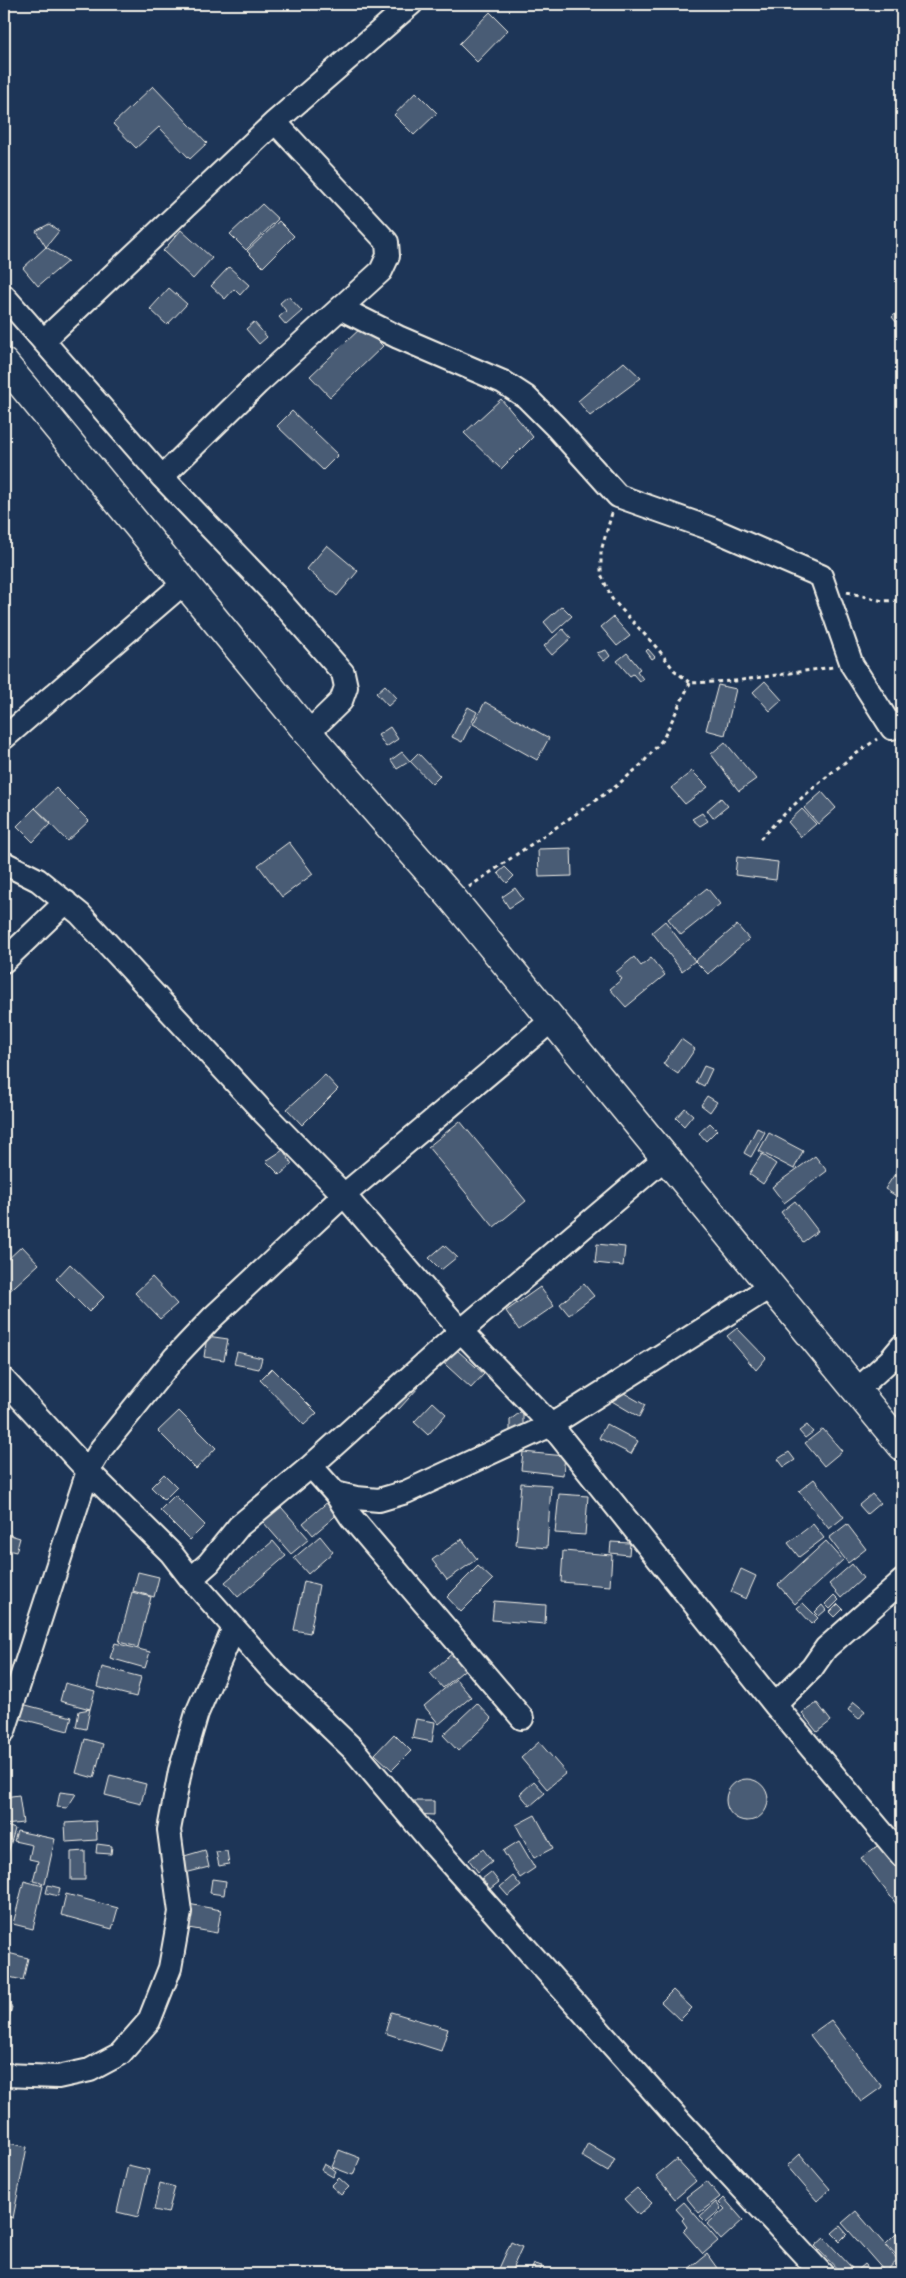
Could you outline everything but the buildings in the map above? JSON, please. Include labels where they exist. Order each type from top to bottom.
[{"type":"highway","points":[[4,363],[186,582],[308,733],[452,898],[902,1446]]},
{"type":"street","points":[[43,340],[275,122],[411,4]]},
{"type":"street","points":[[162,477],[258,383],[342,309],[381,271],[388,256],[386,242],[275,122]]},
{"type":"street","points":[[4,296],[162,477],[275,595],[343,672],[346,687],[341,701],[308,733]]},
{"type":"street","points":[[342,309],[398,337],[511,387],[526,397],[556,427],[618,496],[712,529],[820,576],[852,665],[897,725]]},
{"type":"street","points":[[4,738],[186,582]]},
{"type":"street","points":[[4,863],[38,880],[80,914],[264,1113],[344,1195],[460,1331],[551,1425],[774,1705],[902,1856]]},
{"type":"street","points":[[4,961],[66,902]]},
{"type":"street","points":[[4,1731],[88,1471],[101,1449],[175,1357],[213,1317],[344,1195],[551,1020]]},
{"type":"street","points":[[191,1579],[209,1563],[239,1526],[311,1466],[460,1331],[665,1158]]},
{"type":"street","points":[[335,1493],[356,1498],[379,1500],[406,1492],[551,1425],[770,1287]]},
{"type":"street","points":[[856,1391],[892,1360],[902,1346]]},
{"type":"street","points":[[4,1380],[88,1471],[171,1553],[191,1579],[278,1676],[353,1749],[433,1844],[680,2121],[822,2274]]},
{"type":"street","points":[[311,1466],[335,1493],[351,1517],[522,1718]]},
{"type":"street","points":[[774,1705],[812,1668],[826,1648],[902,1581]]},
{"type":"street","points":[[4,2075],[58,2077],[90,2070],[120,2054],[149,2021],[170,1968],[180,1912],[169,1830],[180,1771],[196,1713],[234,1628]]},
{"type":"path","points":[[618,496],[602,551],[601,574],[612,599],[658,649],[674,670],[690,683],[735,680],[852,665]]},
{"type":"path","points":[[820,576],[848,593],[883,601],[902,600]]},
{"type":"path","points":[[452,898],[615,787],[641,765],[663,738],[690,683]]},
{"type":"path","points":[[760,839],[819,781],[897,725]]}]
